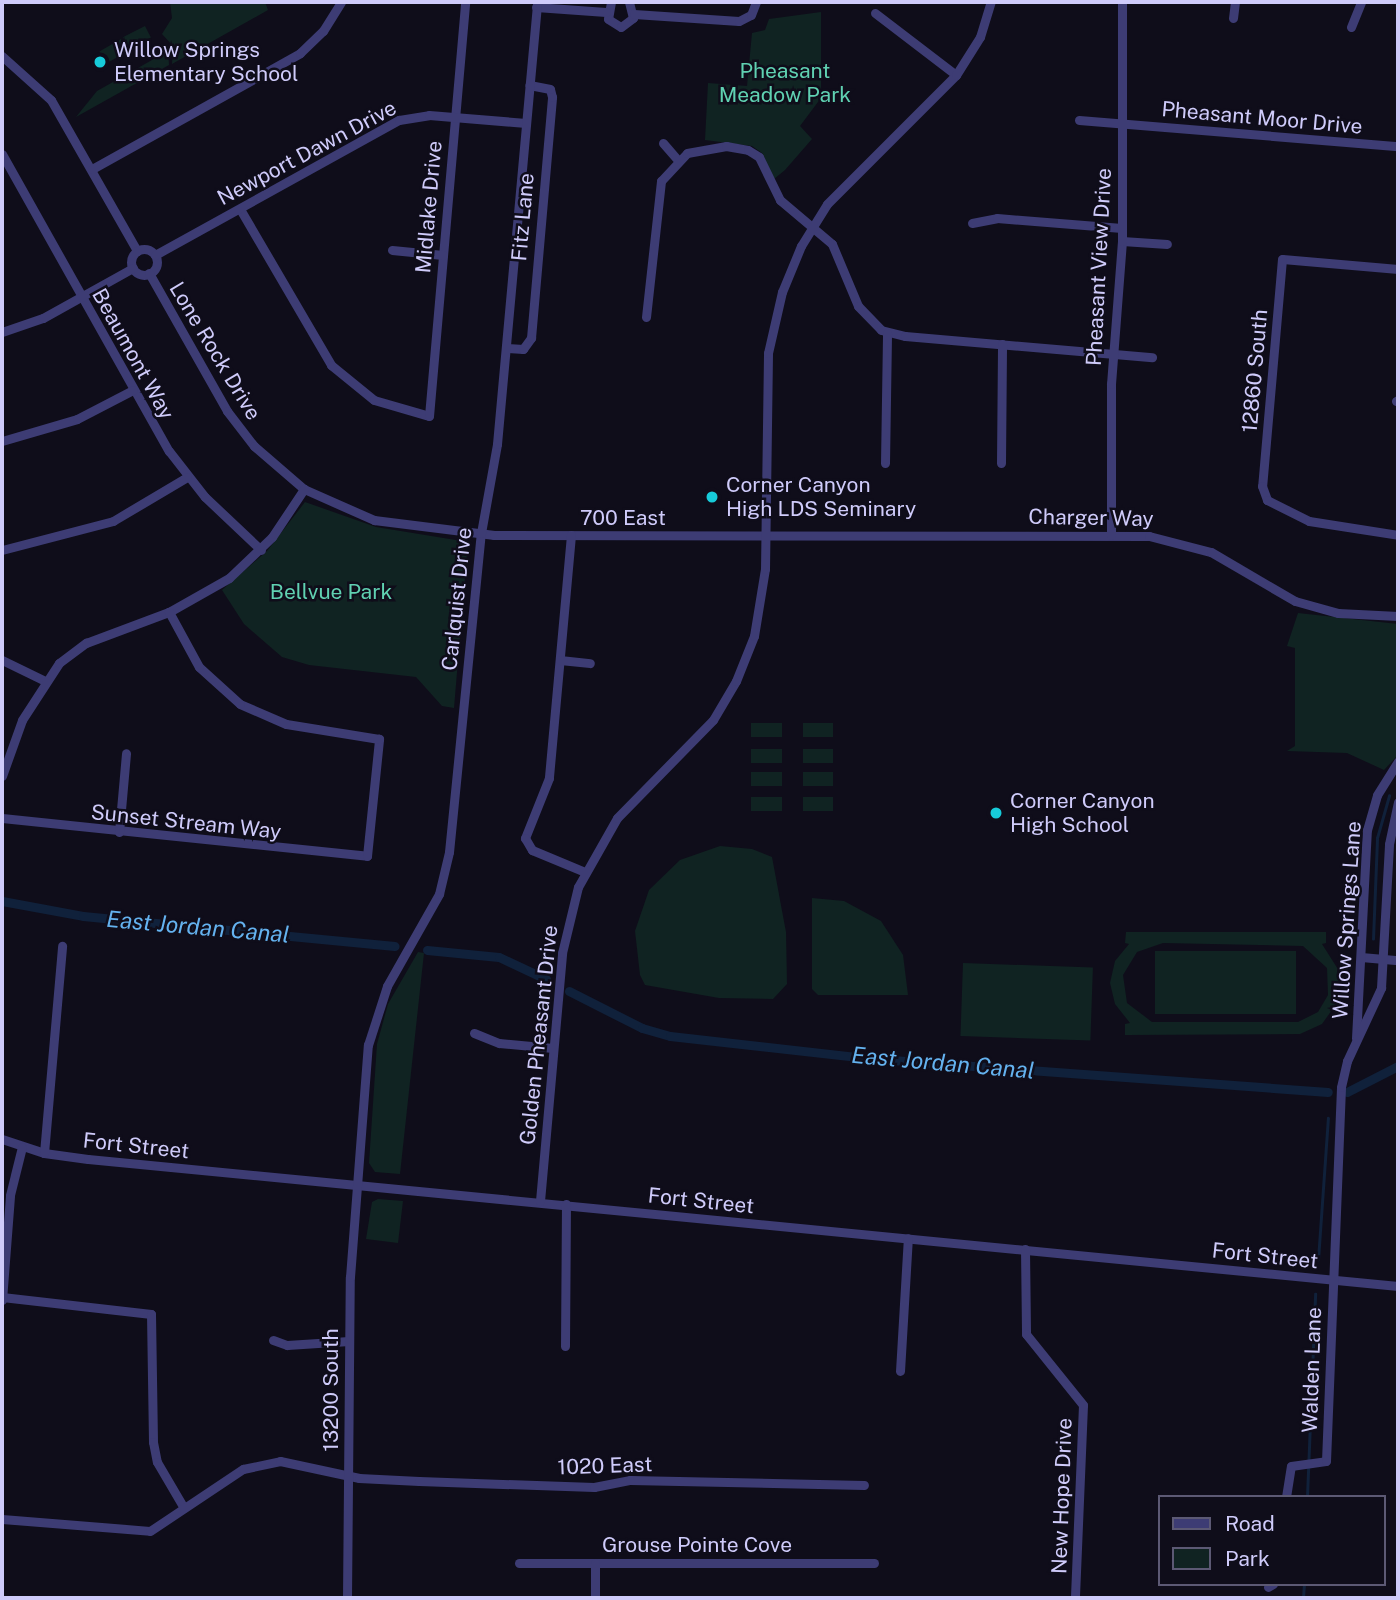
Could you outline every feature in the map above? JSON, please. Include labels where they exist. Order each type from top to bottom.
[{"type":"street","points":[[92,169],[300,52],[323,31],[341,2]]},
{"type":"street","name":"Midlake Drive","points":[[240,209],[331,365],[374,400],[429,416],[465,2]]},
{"type":"street","points":[[611,2],[606,12],[610,22],[621,27],[634,14],[739,21],[751,15],[756,2]]},
{"type":"street","points":[[629,2],[634,14]]},
{"type":"street","name":"Golden Pheasant Drive","points":[[540,1201],[566,928],[585,872],[626,808],[703,732],[736,681],[761,610],[768,353],[782,292],[811,228],[849,178],[956,75],[980,37],[990,2]]},
{"type":"street","name":"Pheasant View Drive","points":[[1111,535],[1113,355],[1122,241],[1122,2]]},
{"type":"street","points":[[1233,18],[1235,2]]},
{"type":"street","points":[[1351,27],[1361,2]]},
{"type":"street","points":[[536,4],[606,12]]},
{"type":"street","name":"Carlquist Drive","points":[[356,1183],[372,1025],[387,986],[432,911],[445,874],[481,533],[496,458],[536,4]]},
{"type":"street","points":[[875,13],[956,75]]},
{"type":"street","points":[[2,55],[51,100],[137,251]]},
{"type":"street","name":"Fitz Lane","points":[[506,348],[523,349],[531,338],[552,97],[550,89],[529,85]]},
{"type":"street","name":"Newport Dawn Drive","points":[[155,255],[399,120],[419,115],[526,123]]},
{"type":"street","name":"Pheasant Moor Drive","points":[[1079,120],[1398,146]]},
{"type":"street","points":[[663,142],[677,159]]},
{"type":"street","points":[[646,317],[658,190],[677,159],[706,147],[748,149],[763,162],[780,200],[832,244],[864,316],[887,333],[1152,357]]},
{"type":"street","name":"Beaumont Way","points":[[2,154],[133,390],[187,477],[261,550]]},
{"type":"street","points":[[972,223],[997,218],[1122,228]]},
{"type":"street","points":[[1122,241],[1167,244]]},
{"type":"street","points":[[147,249],[155,255],[156,265],[149,273],[139,274],[133,268],[131,258],[137,251],[147,249]]},
{"type":"street","points":[[392,250],[443,255]]},
{"type":"street","name":"12860 South","points":[[1398,269],[1282,260],[1262,486],[1267,500],[1308,521],[1398,535]]},
{"type":"street","points":[[2,332],[81,297],[133,268]]},
{"type":"street","name":"Lone Rock Drive","points":[[149,273],[233,420],[269,461],[304,489],[374,520],[481,533]]},
{"type":"street","points":[[885,463],[887,333]]},
{"type":"street","points":[[1002,344],[1002,463]]},
{"type":"street","points":[[2,441],[68,423],[133,390]]},
{"type":"street","points":[[2,550],[113,521],[187,477]]},
{"type":"street","points":[[2,776],[16,732],[45,681],[86,643],[169,612],[216,587],[261,550],[304,489]]},
{"type":"street","name":"700 East","points":[[481,533],[765,535]]},
{"type":"street","points":[[571,535],[548,787],[525,838],[532,850],[585,872]]},
{"type":"street","name":"Charger Way","points":[[765,535],[1111,535],[1164,538],[1201,547],[1295,601],[1316,608],[1398,616]]},
{"type":"street","name":"Sunset Stream Way","points":[[2,818],[367,856],[379,739],[286,724],[240,704],[199,667],[169,612]]},
{"type":"street","points":[[2,660],[45,681]]},
{"type":"street","points":[[560,660],[590,663]]},
{"type":"street","points":[[119,832],[126,753]]},
{"type":"street","name":"Willow Springs Lane","points":[[1353,1047],[1361,957],[1367,830],[1377,794],[1398,761]]},
{"type":"street","name":"Willow Springs Lane","points":[[1332,1280],[1340,1087],[1353,1047],[1378,1000],[1384,960],[1389,844],[1398,802]]},
{"type":"street","points":[[44,1153],[62,946]]},
{"type":"street","points":[[1361,957],[1398,960]]},
{"type":"street","points":[[474,1033],[499,1043],[553,1048]]},
{"type":"street","name":"Fort Street","points":[[2,1139],[44,1153],[1398,1286]]},
{"type":"street","points":[[22,1147],[10,1195],[2,1299],[151,1314],[153,1442],[157,1462],[184,1508]]},
{"type":"street","name":"13200 South","points":[[347,1598],[349,1341],[356,1183]]},
{"type":"street","points":[[565,1346],[566,1204]]},
{"type":"street","points":[[901,1371],[908,1238]]},
{"type":"street","name":"New Hope Drive","points":[[1025,1249],[1026,1334],[1083,1405],[1075,1598]]},
{"type":"street","name":"Walden Lane","points":[[1286,1495],[1288,1470],[1301,1461],[1323,1461],[1332,1280]]},
{"type":"street","points":[[273,1340],[287,1345],[349,1341]]},
{"type":"street","name":"1020 East","points":[[2,1520],[136,1533],[161,1525],[243,1469],[265,1462],[348,1475],[594,1487],[630,1480],[864,1485]]},
{"type":"street","name":"Grouse Pointe Cove","points":[[519,1563],[874,1563]]},
{"type":"street","points":[[595,1563],[595,1598]]},
{"type":"green space","points":[[170,2],[265,2],[268,10],[172,64],[173,46],[162,34],[172,18]]},
{"type":"green space","name":"Pheasant Meadow Park","points":[[821,12],[821,98],[800,126],[812,139],[774,179],[762,153],[752,146],[705,140],[708,83],[747,86],[752,33],[765,30],[769,19]]},
{"type":"green space","points":[[145,26],[151,38],[129,49],[123,37]]},
{"type":"green space","points":[[121,39],[128,51],[106,64],[99,52]]},
{"type":"green space","points":[[168,51],[169,65],[76,117],[97,91]]},
{"type":"green space","name":"Bellvue Park","points":[[305,502],[376,527],[468,542],[454,708],[442,706],[416,677],[309,665],[282,657],[244,624],[222,590],[267,551]]},
{"type":"green space","points":[[1298,613],[1398,624],[1398,755],[1384,770],[1347,753],[1287,751],[1295,746],[1295,648],[1287,646]]},
{"type":"green space","points":[[751,723],[782,723],[782,737],[751,737]]},
{"type":"green space","points":[[803,723],[833,723],[833,737],[803,737]]},
{"type":"green space","points":[[751,749],[782,749],[782,763],[751,763]]},
{"type":"green space","points":[[803,749],[833,749],[833,763],[803,763]]},
{"type":"green space","points":[[751,772],[782,772],[782,786],[751,786]]},
{"type":"green space","points":[[803,772],[833,772],[833,786],[803,786]]},
{"type":"green space","points":[[751,797],[782,797],[782,811],[751,811]]},
{"type":"green space","points":[[803,797],[833,797],[833,811],[803,811]]},
{"type":"green space","points":[[720,846],[752,849],[772,857],[786,932],[787,984],[773,999],[719,998],[645,985],[640,975],[635,931],[649,890],[680,860]]},
{"type":"green space","points":[[812,898],[844,901],[881,921],[903,955],[908,995],[818,995],[812,989]]},
{"type":"green space","points":[[1126,932],[1326,932],[1326,943],[1322,944],[1341,974],[1339,1000],[1322,1024],[1300,1034],[1125,1035],[1125,1024],[1130,1023],[1115,1004],[1110,983],[1115,961],[1129,944],[1125,943]],"holes":[[[1163,943],[1303,946],[1327,968],[1328,995],[1318,1012],[1298,1022],[1152,1022],[1127,1003],[1123,975],[1137,952]]]},
{"type":"green space","points":[[1155,951],[1296,951],[1296,1014],[1155,1014]]},
{"type":"green space","points":[[418,952],[424,953],[400,1174],[375,1172],[369,1163],[377,1044],[388,1004]]},
{"type":"green space","points":[[963,963],[1093,968],[1090,1040],[960,1036]]},
{"type":"green space","points":[[378,1199],[403,1201],[398,1243],[366,1239],[372,1202]]},
{"type":"waterway","points":[[1373,939],[1377,838],[1389,796]]},
{"type":"waterway","name":"East Jordan Canal","points":[[2,901],[83,916],[395,946]]},
{"type":"waterway","name":"East Jordan Canal","points":[[427,950],[499,957],[546,979]]},
{"type":"waterway","name":"East Jordan Canal","points":[[569,991],[642,1028],[670,1036],[865,1058],[1328,1092]]},
{"type":"waterway","name":"East Jordan Canal","points":[[1347,1092],[1398,1066]]},
{"type":"waterway","points":[[1318,1260],[1328,1118]]},
{"type":"waterway","points":[[1307,1495],[1315,1294]]},
{"type":"waterway","points":[[1303,1598],[1304,1586]]},
{"type":"place","name":"Willow Springs Elementary School","points":[[100,62]]},
{"type":"place","name":"Corner Canyon High LDS Seminary","points":[[712,497]]},
{"type":"place","name":"Corner Canyon High School","points":[[996,813]]}]
